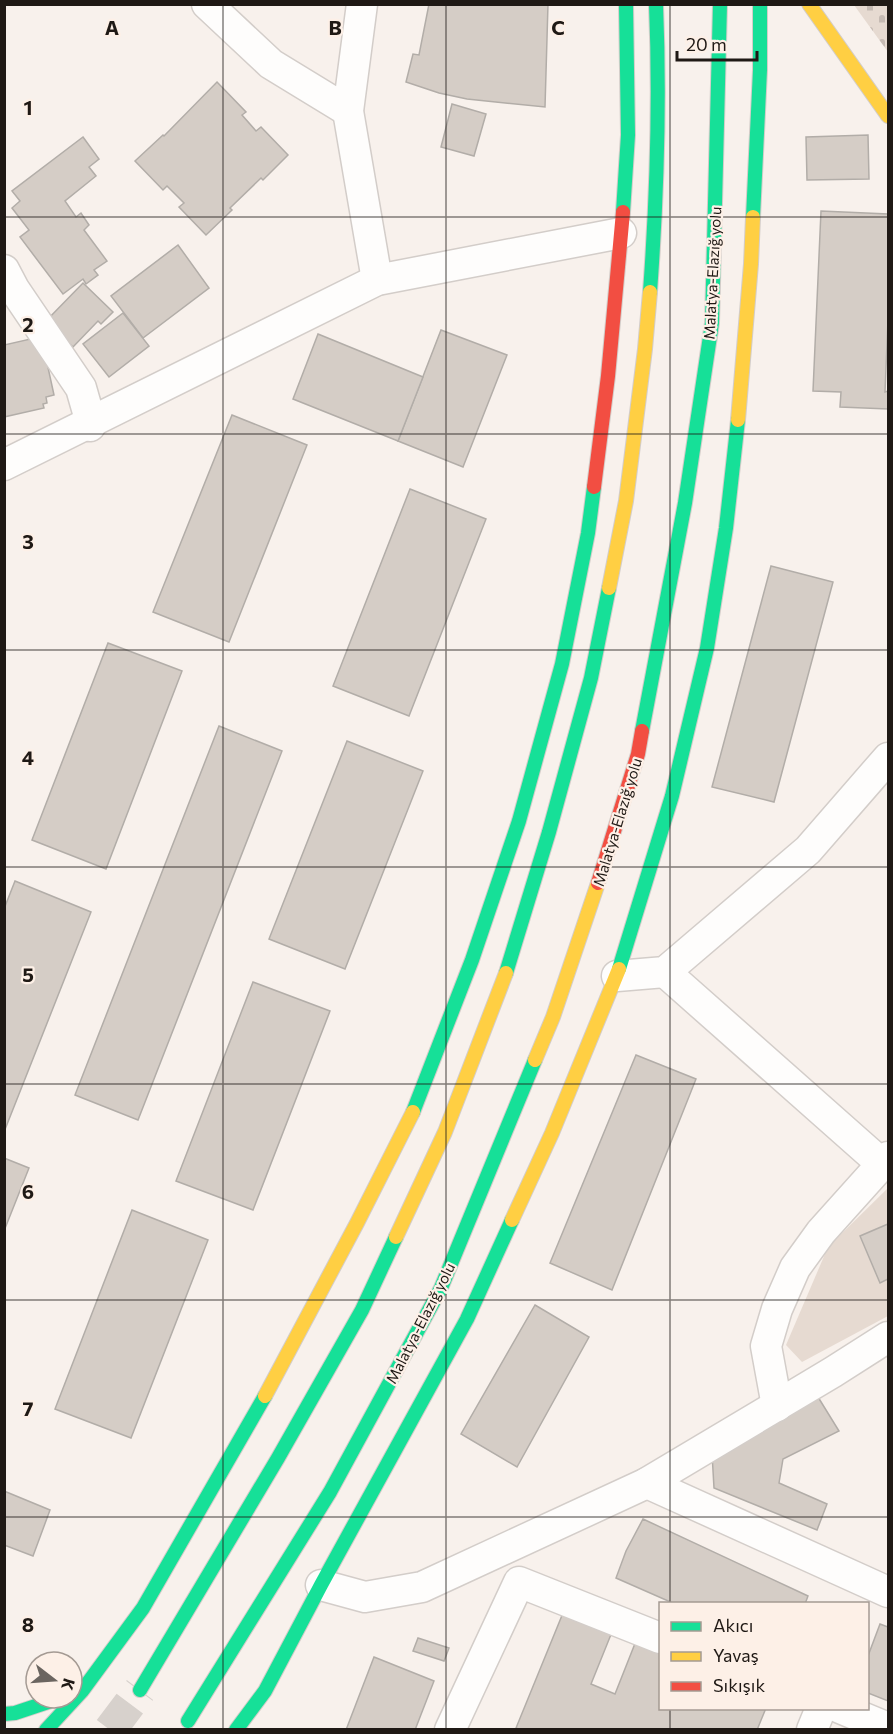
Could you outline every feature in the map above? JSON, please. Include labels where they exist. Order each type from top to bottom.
[{"type":"main road","points":[[84,1683],[143,1608],[277,1375],[368,1202],[416,1106],[472,960],[519,821],[562,664],[588,533],[608,376],[621,233],[628,135],[626,4]]},
{"type":"main road","points":[[140,1690],[278,1458],[362,1310],[445,1132],[502,987],[549,832],[591,678],[626,501],[645,349],[656,212],[659,74],[656,4]]},
{"type":"main road","name":"Malatya-Elazığ yolu","points":[[188,1721],[330,1492],[441,1288],[553,1017],[596,891],[638,754],[685,503],[712,323],[720,4]]},
{"type":"main road","points":[[237,1730],[265,1691],[467,1319],[552,1133],[617,976],[672,796],[706,648],[726,528],[740,404],[751,264],[760,70],[760,4]]},
{"type":"main road","points":[[809,4],[888,116]]},
{"type":"main road","points":[[4,1714],[24,1710]]},
{"type":"main road","points":[[46,1730],[62,1710]]},
{"type":"main road","points":[[66,1728],[72,1710]]},
{"type":"street","points":[[207,4],[271,64],[348,111]]},
{"type":"street","points":[[362,4],[348,111],[377,280]]},
{"type":"street","points":[[4,465],[90,425],[377,280],[621,233]]},
{"type":"street","points":[[8,283],[81,388],[90,425]]},
{"type":"street","points":[[617,976],[665,972],[808,850],[888,758]]},
{"type":"street","points":[[665,972],[885,1161],[821,1232],[795,1268],[777,1309],[765,1346],[777,1406]]},
{"type":"street","points":[[321,1585],[365,1597],[422,1587],[647,1483],[888,1337]]},
{"type":"street","points":[[647,1483],[872,1593]]},
{"type":"street","points":[[450,1730],[519,1582],[659,1638]]},
{"type":"street","points":[[812,1730],[820,1710]]},
{"type":"street","points":[[845,1710],[888,1728]]},
{"type":"green space","points":[[854,5],[888,5],[888,52]]},
{"type":"green space","points":[[888,1188],[888,1316],[802,1362],[786,1345],[828,1247]]},
{"type":"building","points":[[429,4],[548,4],[545,107],[467,99],[406,82],[413,54],[419,55]]},
{"type":"building","points":[[217,82],[246,112],[242,115],[256,131],[261,127],[288,155],[230,208],[232,210],[206,235],[179,207],[184,203],[167,186],[163,190],[135,161],[164,136]]},
{"type":"building","points":[[452,104],[486,114],[474,156],[441,147]]},
{"type":"building","points":[[868,135],[869,179],[807,180],[806,137]]},
{"type":"building","points":[[83,137],[99,159],[89,167],[96,176],[65,201],[76,217],[81,213],[89,225],[84,230],[107,261],[94,270],[98,275],[86,284],[83,279],[63,294],[20,237],[29,230],[12,208],[20,201],[12,191]]},
{"type":"building","points":[[821,211],[888,214],[885,392],[888,391],[888,409],[840,407],[841,392],[813,391]]},
{"type":"building","points":[[178,245],[209,288],[143,338],[111,296]]},
{"type":"building","points":[[83,283],[113,312],[101,324],[98,321],[73,347],[46,321]]},
{"type":"building","points":[[123,313],[149,346],[109,377],[83,344]]},
{"type":"building","points":[[441,330],[507,355],[463,467],[398,441]]},
{"type":"building","points":[[318,334],[423,377],[398,441],[293,399]]},
{"type":"building","points":[[39,337],[44,349],[54,395],[46,397],[47,403],[43,404],[44,408],[4,417],[4,345]]},
{"type":"building","points":[[232,415],[307,445],[229,642],[153,612]]},
{"type":"building","points":[[410,489],[486,519],[409,716],[333,686]]},
{"type":"building","points":[[771,566],[833,582],[774,802],[712,787]]},
{"type":"building","points":[[108,643],[182,671],[106,869],[32,840]]},
{"type":"building","points":[[219,726],[282,751],[138,1120],[75,1095]]},
{"type":"building","points":[[347,741],[423,771],[345,969],[269,939]]},
{"type":"building","points":[[15,881],[91,912],[4,1132],[4,909]]},
{"type":"building","points":[[253,982],[330,1011],[253,1210],[176,1181]]},
{"type":"building","points":[[636,1055],[696,1079],[612,1290],[550,1263]]},
{"type":"building","points":[[4,1158],[29,1168],[4,1231]]},
{"type":"building","points":[[132,1210],[208,1240],[131,1438],[55,1409]]},
{"type":"building","points":[[888,1224],[888,1279],[880,1283],[860,1236]]},
{"type":"building","points":[[535,1305],[589,1337],[517,1467],[461,1434]]},
{"type":"building","points":[[818,1397],[839,1431],[783,1459],[779,1483],[827,1504],[817,1530],[714,1488],[712,1453]]},
{"type":"building","points":[[4,1491],[50,1510],[33,1556],[4,1545]]},
{"type":"building","points":[[643,1519],[808,1596],[806,1602],[670,1602],[616,1578],[626,1551]]},
{"type":"building","points":[[563,1613],[612,1632],[591,1684],[615,1694],[636,1641],[659,1651],[659,1710],[765,1710],[757,1730],[521,1730],[516,1728]]},
{"type":"building","points":[[880,1624],[888,1627],[888,1701],[869,1693],[869,1653]]},
{"type":"building","points":[[418,1638],[449,1648],[444,1661],[413,1651]]},
{"type":"building","points":[[374,1657],[434,1681],[415,1730],[346,1730]]},
{"type":"tunnel","points":[[110,1730],[140,1690]]},
{"type":"traffic: fast","points":[[623,212],[628,135],[626,4]]},
{"type":"traffic: fast","points":[[650,292],[657,148],[656,4]]},
{"type":"traffic: fast","points":[[642,731],[685,503],[712,323],[720,4]]},
{"type":"traffic: fast","points":[[753,217],[760,70],[760,4]]},
{"type":"traffic: fast","points":[[619,969],[672,796],[707,648],[726,528],[738,420]]},
{"type":"traffic: fast","points":[[413,1112],[472,960],[519,821],[562,664],[588,533],[594,487]]},
{"type":"traffic: fast","points":[[506,973],[549,832],[591,678],[609,588]]},
{"type":"traffic: fast","points":[[188,1721],[330,1492],[441,1288],[535,1060]]},
{"type":"traffic: fast","points":[[236,1730],[265,1691],[467,1319],[512,1220]]},
{"type":"traffic: fast","points":[[140,1690],[278,1458],[362,1310],[396,1237]]},
{"type":"traffic: fast","points":[[46,1730],[82,1691],[143,1608],[265,1396]]},
{"type":"traffic: fast","points":[[4,1714],[24,1710]]},
{"type":"traffic: slow","points":[[809,4],[888,116]]},
{"type":"traffic: slow","points":[[738,420],[753,217]]},
{"type":"traffic: slow","points":[[609,588],[626,501],[650,292]]},
{"type":"traffic: slow","points":[[535,1060],[553,1017],[598,883]]},
{"type":"traffic: slow","points":[[512,1220],[552,1133],[619,969]]},
{"type":"traffic: slow","points":[[396,1237],[445,1132],[506,973]]},
{"type":"traffic: slow","points":[[265,1396],[413,1112]]},
{"type":"traffic: jam","points":[[594,487],[608,376],[623,212]]},
{"type":"traffic: jam","points":[[598,883],[638,754],[642,731]]}]
